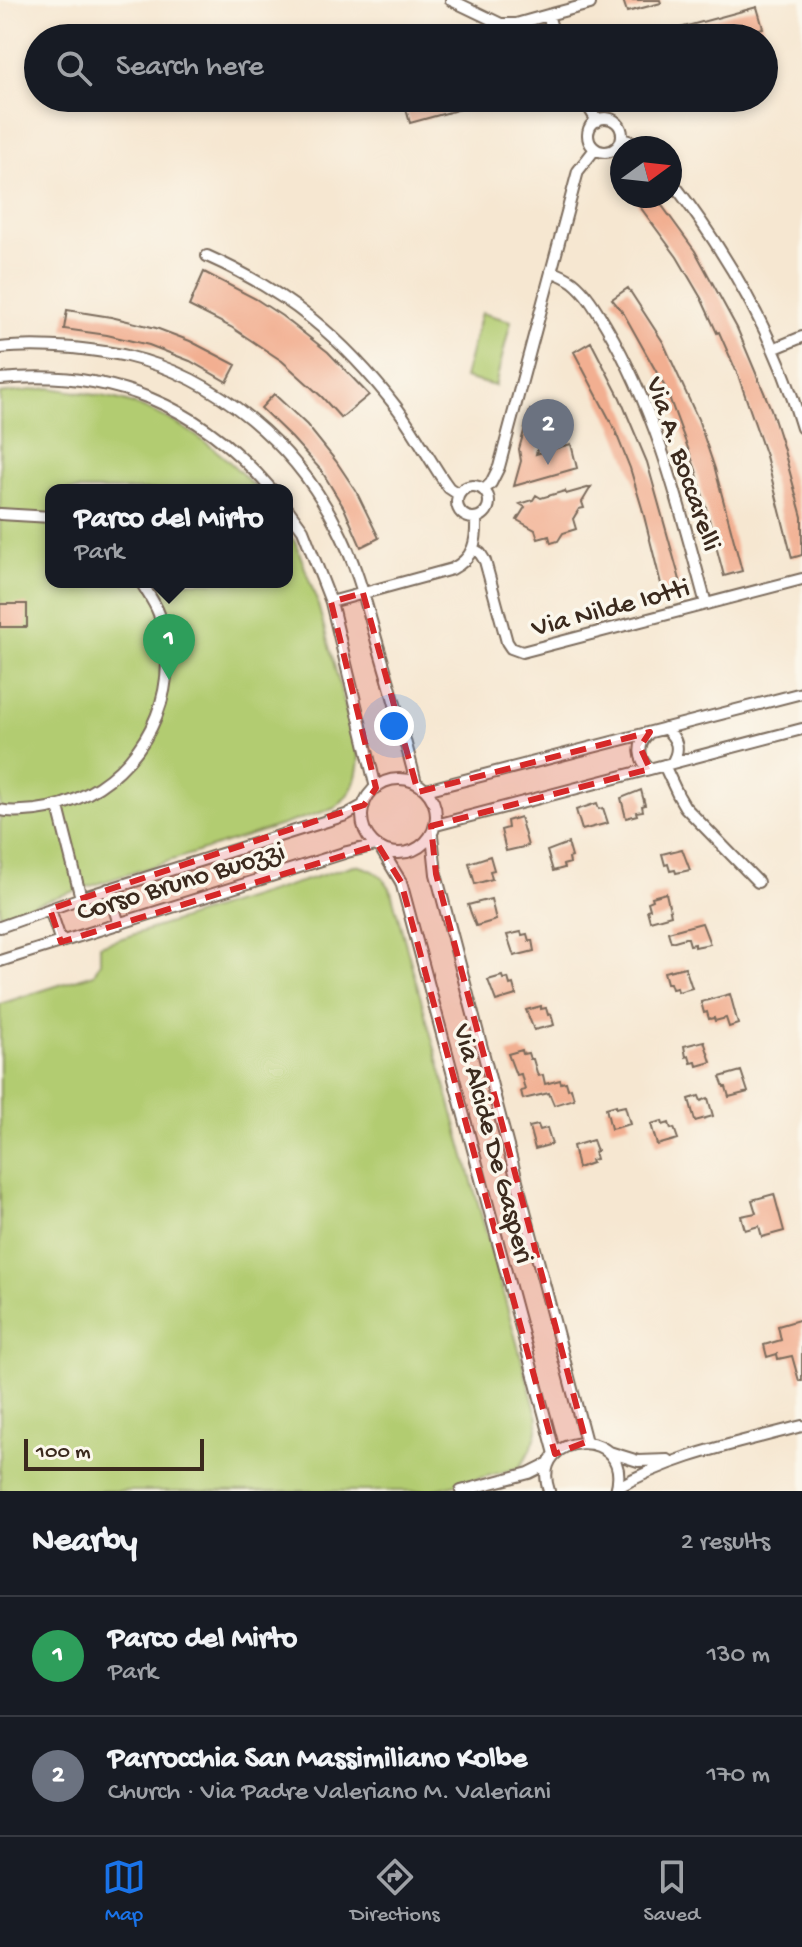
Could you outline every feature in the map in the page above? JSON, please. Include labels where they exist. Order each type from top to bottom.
[{"type":"street","points":[[451,0],[501,24],[516,24],[590,4]]},
{"type":"street","points":[[548,15],[551,24]]},
{"type":"street","points":[[592,112],[597,121]]},
{"type":"street","points":[[610,151],[604,152],[592,146],[588,137],[590,127],[606,118],[615,122],[622,136]]},
{"type":"street","points":[[484,490],[499,467],[578,171],[595,149]]},
{"type":"street","points":[[682,195],[727,261],[773,349],[802,428]]},
{"type":"street","points":[[207,256],[239,270],[301,309],[331,334],[358,360],[399,411],[444,481],[458,494]]},
{"type":"street","name":"Via A. Boccarelli","points":[[551,271],[573,281],[587,296],[633,376],[674,483],[706,604]]},
{"type":"street","points":[[773,349],[802,337]]},
{"type":"street","points":[[0,348],[48,346],[94,350],[128,356],[192,380],[252,419],[300,468],[338,528],[363,593],[416,783]]},
{"type":"street","points":[[0,379],[53,376],[82,379],[149,397],[203,427],[267,484]]},
{"type":"street","points":[[473,485],[484,490],[488,508],[481,516],[476,518],[461,513],[457,503],[462,489],[473,485]]},
{"type":"street","points":[[0,514],[45,517]]},
{"type":"street","points":[[293,516],[303,530],[331,602],[376,788]]},
{"type":"street","points":[[331,602],[461,565],[473,549],[476,518]]},
{"type":"street","name":"Via Nilde Iotti","points":[[473,549],[485,561],[507,642],[511,648],[522,652],[802,579]]},
{"type":"street","points":[[0,810],[11,813],[58,807],[97,790],[129,763],[153,727],[162,698],[167,662],[158,613],[144,588]]},
{"type":"street","points":[[426,790],[802,693]]},
{"type":"street","points":[[665,728],[675,737],[678,748],[668,764],[685,807],[758,882]]},
{"type":"street","points":[[434,830],[802,729]]},
{"type":"street","points":[[650,732],[640,747],[641,757],[650,769]]},
{"type":"street","points":[[405,779],[416,783],[433,800],[437,812],[434,830],[425,844],[415,851],[392,853],[378,847],[368,837],[364,827],[364,805],[376,788],[385,782],[405,779]]},
{"type":"street","name":"Corso Bruno Buozzi","points":[[0,927],[108,889],[346,815],[364,805]]},
{"type":"street","points":[[58,807],[81,898]]},
{"type":"street","name":"Via Alcide De Gasperi","points":[[434,830],[436,874],[586,1442]]},
{"type":"street","name":"Via Alcide De Gasperi","points":[[378,847],[401,882],[552,1459],[546,1475],[549,1491]]},
{"type":"street","name":"Corso Bruno Buozzi","points":[[0,961],[347,852],[378,847]]},
{"type":"street","points":[[108,889],[119,924]]},
{"type":"street","points":[[50,909],[61,942]]},
{"type":"street","points":[[616,1490],[639,1475],[678,1459],[802,1426]]},
{"type":"street","points":[[461,1491],[529,1473],[552,1459],[564,1447],[586,1442],[597,1445],[613,1459],[618,1478],[616,1490]]},
{"type":"street","points":[[606,1451],[638,1461],[678,1459]]},
{"type":"highlighted area","points":[[363,593],[418,792],[650,732],[640,747],[650,769],[431,826],[436,874],[586,1442],[555,1454],[401,882],[378,845],[61,942],[50,909],[364,805],[376,788],[331,602]]},
{"type":"green space","points":[[481,313],[511,321],[495,386],[464,378]]},
{"type":"green space","points":[[50,388],[133,404],[173,421],[210,445],[251,484],[45,484],[45,588],[293,588],[293,540],[317,601],[359,758],[353,786],[335,808],[0,915],[0,394]]},
{"type":"green space","points":[[354,865],[375,872],[390,888],[538,1418],[537,1432],[530,1450],[519,1468],[430,1491],[0,1491],[0,1004],[94,974],[100,962],[100,945]]},
{"type":"building","points":[[623,0],[660,0],[661,3],[627,12]]},
{"type":"building","points":[[757,7],[762,24],[694,24]]},
{"type":"building","points":[[407,112],[450,112],[410,123]]},
{"type":"building","points":[[641,208],[664,208],[695,251],[737,328],[771,409],[783,447],[802,517],[802,555],[792,558],[766,456],[738,375],[719,332],[677,257]]},
{"type":"building","points":[[204,272],[282,316],[328,352],[369,395],[341,418],[282,361],[231,327],[189,306]]},
{"type":"building","points":[[628,288],[663,342],[698,419],[715,469],[742,571],[724,576],[696,470],[666,389],[624,314],[612,299]]},
{"type":"building","points":[[67,310],[156,328],[190,341],[236,365],[227,382],[190,361],[149,345],[64,329]]},
{"type":"building","points":[[591,342],[620,398],[647,462],[682,587],[663,592],[630,468],[614,428],[574,352]]},
{"type":"building","points":[[274,394],[307,425],[336,461],[356,491],[379,538],[361,547],[344,508],[321,470],[261,408]]},
{"type":"building","points":[[530,410],[547,415],[536,454],[571,444],[577,468],[514,486],[521,461],[519,449]]},
{"type":"building","points":[[591,487],[582,502],[584,508],[579,509],[573,519],[576,529],[563,533],[558,541],[551,543],[549,536],[538,539],[535,530],[517,520],[525,507],[520,504],[533,500],[536,495],[541,498]]},
{"type":"building","points":[[0,604],[27,604],[27,627],[0,627]]},
{"type":"building","points":[[641,790],[645,805],[642,806],[643,811],[626,818],[621,798]]},
{"type":"building","points":[[597,803],[599,809],[603,808],[608,823],[582,830],[576,810]]},
{"type":"building","points":[[520,817],[528,846],[506,851],[501,830],[508,828],[507,821]]},
{"type":"building","points":[[568,843],[572,857],[569,858],[570,863],[553,871],[547,851]]},
{"type":"building","points":[[682,849],[690,870],[670,871],[662,854]]},
{"type":"building","points":[[490,856],[494,870],[490,871],[492,879],[475,884],[469,863]]},
{"type":"building","points":[[666,893],[671,915],[650,921],[648,902],[653,900],[652,897]]},
{"type":"building","points":[[491,899],[496,920],[476,926],[468,905]]},
{"type":"building","points":[[702,923],[710,944],[695,947],[695,944],[690,945],[688,938],[671,942],[668,932]]},
{"type":"building","points":[[521,932],[522,935],[527,934],[529,941],[532,940],[534,951],[514,956],[507,935]]},
{"type":"building","points":[[685,967],[692,988],[678,992],[677,988],[672,989],[667,983],[664,972]]},
{"type":"building","points":[[502,976],[503,979],[508,978],[510,985],[513,984],[516,995],[496,1001],[488,980]]},
{"type":"building","points":[[730,994],[738,1024],[729,1027],[726,1018],[709,1019],[701,1002]]},
{"type":"building","points":[[541,1006],[541,1009],[546,1008],[548,1015],[551,1014],[554,1025],[534,1030],[526,1010]]},
{"type":"building","points":[[704,1041],[711,1062],[697,1066],[696,1062],[691,1063],[689,1056],[686,1057],[684,1046]]},
{"type":"building","points":[[522,1050],[523,1054],[528,1053],[533,1059],[538,1076],[543,1075],[545,1084],[560,1080],[561,1083],[566,1082],[574,1099],[554,1105],[549,1093],[523,1099],[521,1091],[525,1090],[521,1074],[516,1075],[508,1054]]},
{"type":"building","points":[[741,1071],[748,1092],[729,1097],[720,1077]]},
{"type":"building","points":[[699,1096],[701,1101],[708,1098],[713,1116],[695,1121],[689,1099]]},
{"type":"building","points":[[616,1105],[616,1108],[625,1106],[630,1124],[611,1129],[606,1108]]},
{"type":"building","points":[[662,1121],[663,1125],[669,1123],[671,1129],[674,1128],[678,1139],[657,1145],[651,1124]]},
{"type":"building","points":[[538,1125],[540,1130],[547,1128],[552,1144],[535,1149],[529,1127]]},
{"type":"building","points":[[593,1140],[596,1159],[578,1168],[573,1146]]},
{"type":"building","points":[[774,1194],[784,1231],[762,1237],[759,1226],[745,1230],[741,1216],[756,1213],[752,1200]]},
{"type":"building","points":[[802,1319],[802,1381],[799,1381],[792,1356],[778,1359],[777,1354],[767,1357],[764,1345],[781,1340],[778,1326]]},
{"type":"place","name":"Parrocchia San Massimiliano Kolbe","points":[[548,465]]},
{"type":"place","name":"Parco del Mirto","points":[[169,680]]}]
